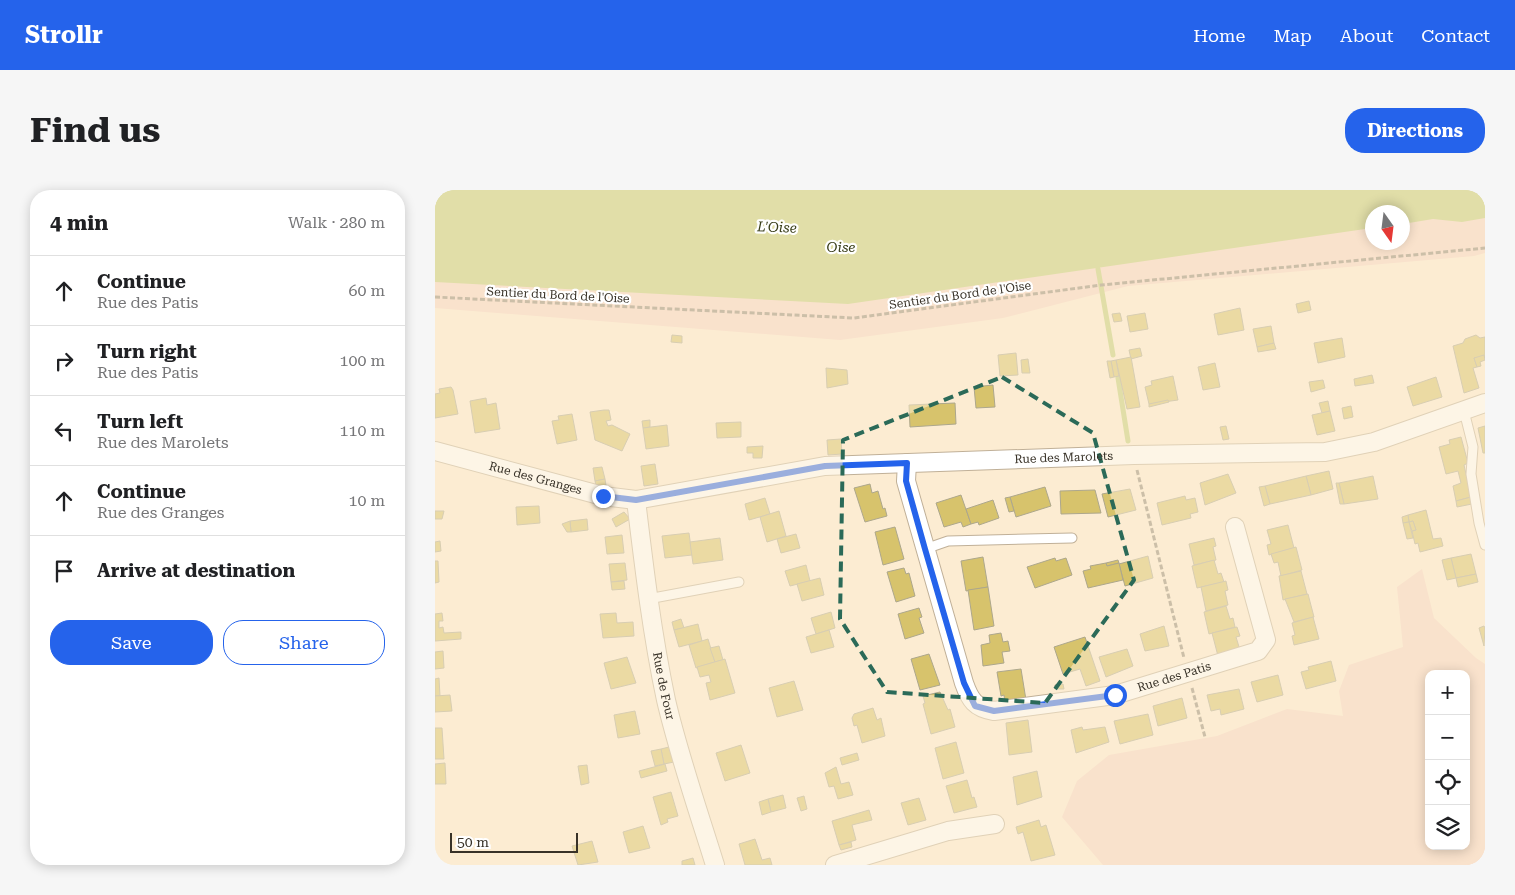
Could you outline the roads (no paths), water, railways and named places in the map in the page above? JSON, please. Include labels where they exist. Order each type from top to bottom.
[{"type":"street","name":"Rue des Marolets","points":[[636,500],[825,466],[1133,455],[1325,452],[1374,442],[1485,403]]},
{"type":"street","name":"Rue des Granges","points":[[435,451],[603,496],[636,500]]},
{"type":"street","name":"Rue des Patis","points":[[907,463],[906,481],[964,683],[975,706],[994,711],[1115,695],[1259,651],[1266,640],[1235,527]]},
{"type":"street","name":"Rue de Four","points":[[636,500],[654,640],[679,752],[715,865]]},
{"type":"street","points":[[835,865],[948,831],[995,824]]},
{"type":"lane","points":[[1464,411],[1473,446],[1471,474],[1479,523],[1485,545]]},
{"type":"lane","points":[[925,549],[948,541],[1072,538]]},
{"type":"lane","points":[[648,599],[739,582]]},
{"type":"water","name":"Oise","points":[[435,190],[1485,190],[1485,218],[1462,222],[1433,219],[1410,223],[1410,205],[1365,205],[1365,229],[848,304],[435,282]]},
{"type":"waterway","points":[[1098,269],[1113,355]]},
{"type":"waterway","points":[[1118,378],[1128,441]]},
{"type":"water label","name":"L'Oise","points":[[777,227]]}]
